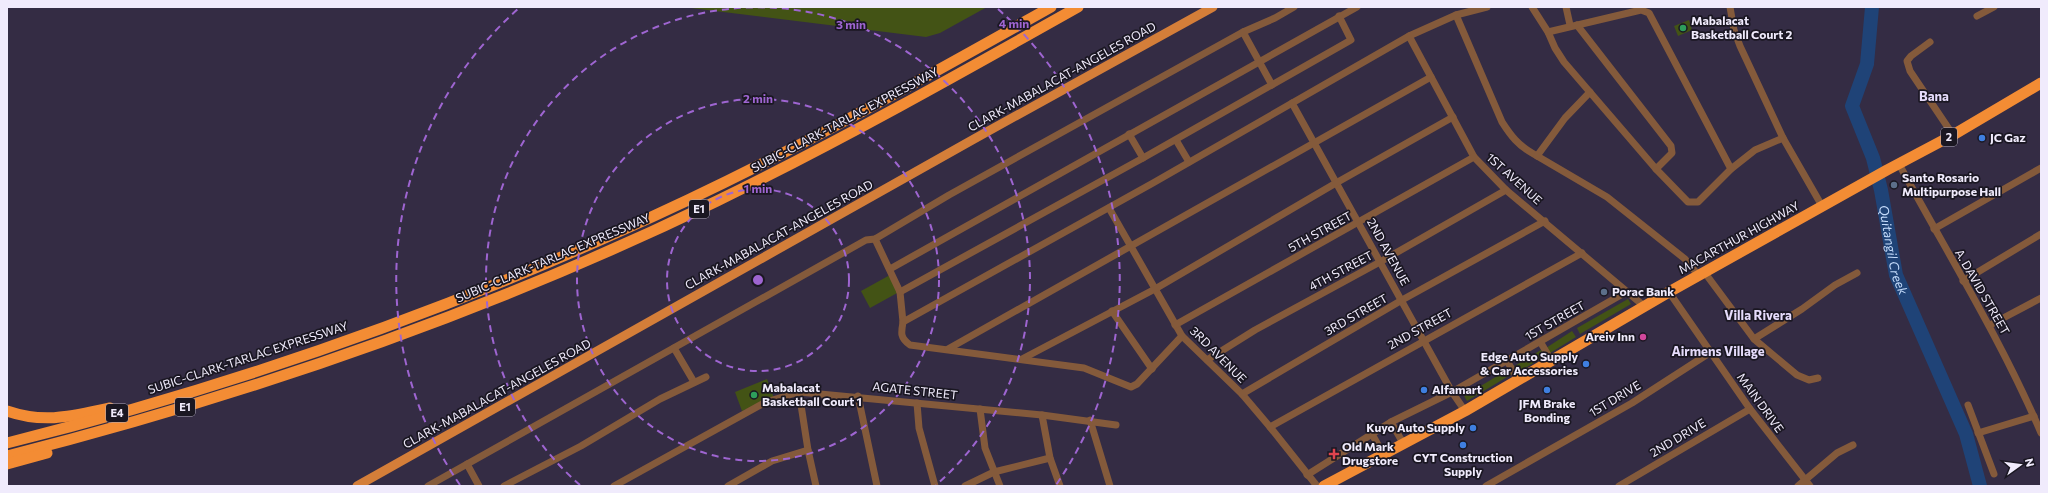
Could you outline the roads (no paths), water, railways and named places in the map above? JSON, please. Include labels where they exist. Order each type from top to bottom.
[{"type":"highway","name":"SUBIC-CLARK-TARLAC EXPRESSWAY","points":[[7,443],[64,429],[227,380],[383,327],[615,234],[708,191],[835,127],[1051,7]]},
{"type":"highway","name":"SUBIC-CLARK-TARLAC EXPRESSWAY","points":[[7,456],[220,397],[301,371],[435,321],[551,275],[714,202],[779,170],[890,112],[1078,7]]},
{"type":"highway","name":"MACARTHUR HIGHWAY","points":[[1328,485],[1465,411],[1644,306],[1854,188],[1953,135],[2041,83]]},
{"type":"highway","name":"MACARTHUR HIGHWAY","points":[[2000,108],[2004,108],[2041,88]]},
{"type":"highway","points":[[7,411],[32,418],[65,418],[227,380]]},
{"type":"highway","points":[[7,464],[54,452],[67,440]]},
{"type":"main road","name":"CLARK-MABALACAT-ANGELES ROAD","points":[[358,486],[974,139],[1213,7]]},
{"type":"street","points":[[428,486],[866,240],[875,238],[949,195],[1243,32],[1275,18],[1294,7]]},
{"type":"street","points":[[890,269],[1357,7]]},
{"type":"street","points":[[902,322],[1109,208],[1408,36],[1456,15],[1487,7]]},
{"type":"street","points":[[1532,7],[1548,32],[1555,48],[1564,62],[1656,169],[1688,202],[1698,202],[1732,169],[1755,150],[1783,138]]},
{"type":"street","points":[[1566,7],[1574,25],[1671,146],[1672,153],[1656,169]]},
{"type":"street","points":[[1730,7],[1734,30],[1740,46],[1783,138],[1822,206]]},
{"type":"street","points":[[1977,16],[1994,7]]},
{"type":"street","points":[[1548,32],[1645,10],[1649,13],[1732,169]]},
{"type":"street","points":[[1456,15],[1502,122],[1511,136],[1521,146],[1607,197],[1702,274],[1754,339],[1797,375],[1809,380],[1818,378]]},
{"type":"street","points":[[900,292],[1176,140],[1351,40],[1339,16]]},
{"type":"street","points":[[1243,32],[1272,85]]},
{"type":"street","name":"1ST AVENUE","points":[[1408,36],[1474,157],[1506,190],[1545,221],[1644,306]]},
{"type":"street","points":[[1930,42],[1911,56],[1907,61],[1910,71],[1953,135]]},
{"type":"street","points":[[948,349],[1431,77]]},
{"type":"street","points":[[1537,156],[1565,118],[1590,92]]},
{"type":"street","name":"2ND AVENUE","points":[[1292,103],[1452,392],[1465,411]]},
{"type":"street","points":[[1022,358],[1155,289],[1336,182],[1453,117]]},
{"type":"street","points":[[1129,134],[1143,158]]},
{"type":"street","points":[[1176,140],[1189,162]]},
{"type":"street","name":"5TH STREET","points":[[1175,325],[1474,157]]},
{"type":"street","name":"A. DAVID STREET","points":[[1899,164],[1962,281],[1990,326],[2041,433]]},
{"type":"street","points":[[1934,230],[2041,168]]},
{"type":"street","name":"4TH STREET","points":[[1207,360],[1255,330],[1380,262],[1506,190]]},
{"type":"street","name":"3RD AVENUE","points":[[1109,208],[1182,336],[1242,394],[1317,486]]},
{"type":"street","name":"3RD STREET","points":[[1242,394],[1402,300],[1545,221]]},
{"type":"street","points":[[1962,281],[2041,234]]},
{"type":"street","points":[[875,238],[900,292],[902,322],[901,334],[904,341],[910,345],[1022,358],[1084,368],[1131,387],[1137,384],[1182,336]]},
{"type":"street","name":"2ND STREET","points":[[1270,427],[1582,253]]},
{"type":"street","points":[[1754,339],[1802,309],[1835,285],[1857,273]]},
{"type":"street","name":"1ST STREET","points":[[1307,474],[1391,422],[1452,392],[1541,343],[1626,292]]},
{"type":"street","name":"MAIN DRIVE","points":[[1669,292],[1750,409],[1810,486]]},
{"type":"street","points":[[1990,326],[2041,298]]},
{"type":"street","points":[[1112,311],[1152,369]]},
{"type":"street","points":[[1541,343],[1551,360]]},
{"type":"street","points":[[674,348],[694,382]]},
{"type":"street","name":"1ST DRIVE","points":[[1486,486],[1632,403],[1710,352]]},
{"type":"street","points":[[1507,361],[1518,379]]},
{"type":"street","points":[[504,486],[581,446],[660,399],[706,377]]},
{"type":"street","points":[[799,392],[808,450],[816,486]]},
{"type":"street","name":"AGATE STREET","points":[[614,486],[766,402],[799,392],[858,396],[980,408],[1090,420],[1116,425]]},
{"type":"street","points":[[858,396],[877,486]]},
{"type":"street","points":[[917,403],[919,428],[935,486]]},
{"type":"street","points":[[1968,405],[1994,474]]},
{"type":"street","points":[[980,408],[985,448],[1000,486]]},
{"type":"street","name":"2ND DRIVE","points":[[1618,486],[1750,409]]},
{"type":"street","points":[[1042,415],[1050,458],[1060,486]]},
{"type":"street","points":[[1978,433],[2034,416]]},
{"type":"street","points":[[1090,420],[1110,486]]},
{"type":"street","points":[[1391,422],[1404,443]]},
{"type":"street","points":[[1372,434],[1383,454]]},
{"type":"street","points":[[1798,486],[1837,453],[1853,445]]},
{"type":"street","points":[[728,486],[772,462],[808,450]]},
{"type":"street","points":[[965,486],[994,472],[1050,458]]},
{"type":"street","points":[[467,464],[479,486]]},
{"type":"waterway","name":"Quitangil Creek","points":[[1872,7],[1867,64],[1852,106],[1873,158],[1881,190],[1896,275],[1966,434],[1980,486]]},
{"type":"place","name":"Mabalacat Basketball Court 2","points":[[1683,28]]},
{"type":"place","name":"JC Gaz","points":[[1982,138]]},
{"type":"place","name":"Santo Rosario Multipurpose Hall","points":[[1894,185]]},
{"type":"place","name":"Porac Bank","points":[[1604,292]]},
{"type":"place","name":"Areiv Inn","points":[[1643,337]]},
{"type":"place","name":"Edge Auto Supply & Car Accessories","points":[[1586,364]]},
{"type":"place","name":"Alfamart","points":[[1424,390]]},
{"type":"place","name":"JFM Brake Bonding","points":[[1547,390]]},
{"type":"place","name":"Mabalacat Basketball Court 1","points":[[754,395]]},
{"type":"place","name":"Kuyo Auto Supply","points":[[1473,428]]},
{"type":"place","name":"CYT Construction Supply","points":[[1463,445]]},
{"type":"place","name":"Old Mark Drugstore","points":[[1334,454]]},
{"type":"district","name":"Bana","points":[[1934,96]]},
{"type":"district","name":"Villa Rivera","points":[[1758,315]]},
{"type":"district","name":"Airmens Village","points":[[1718,351]]}]
